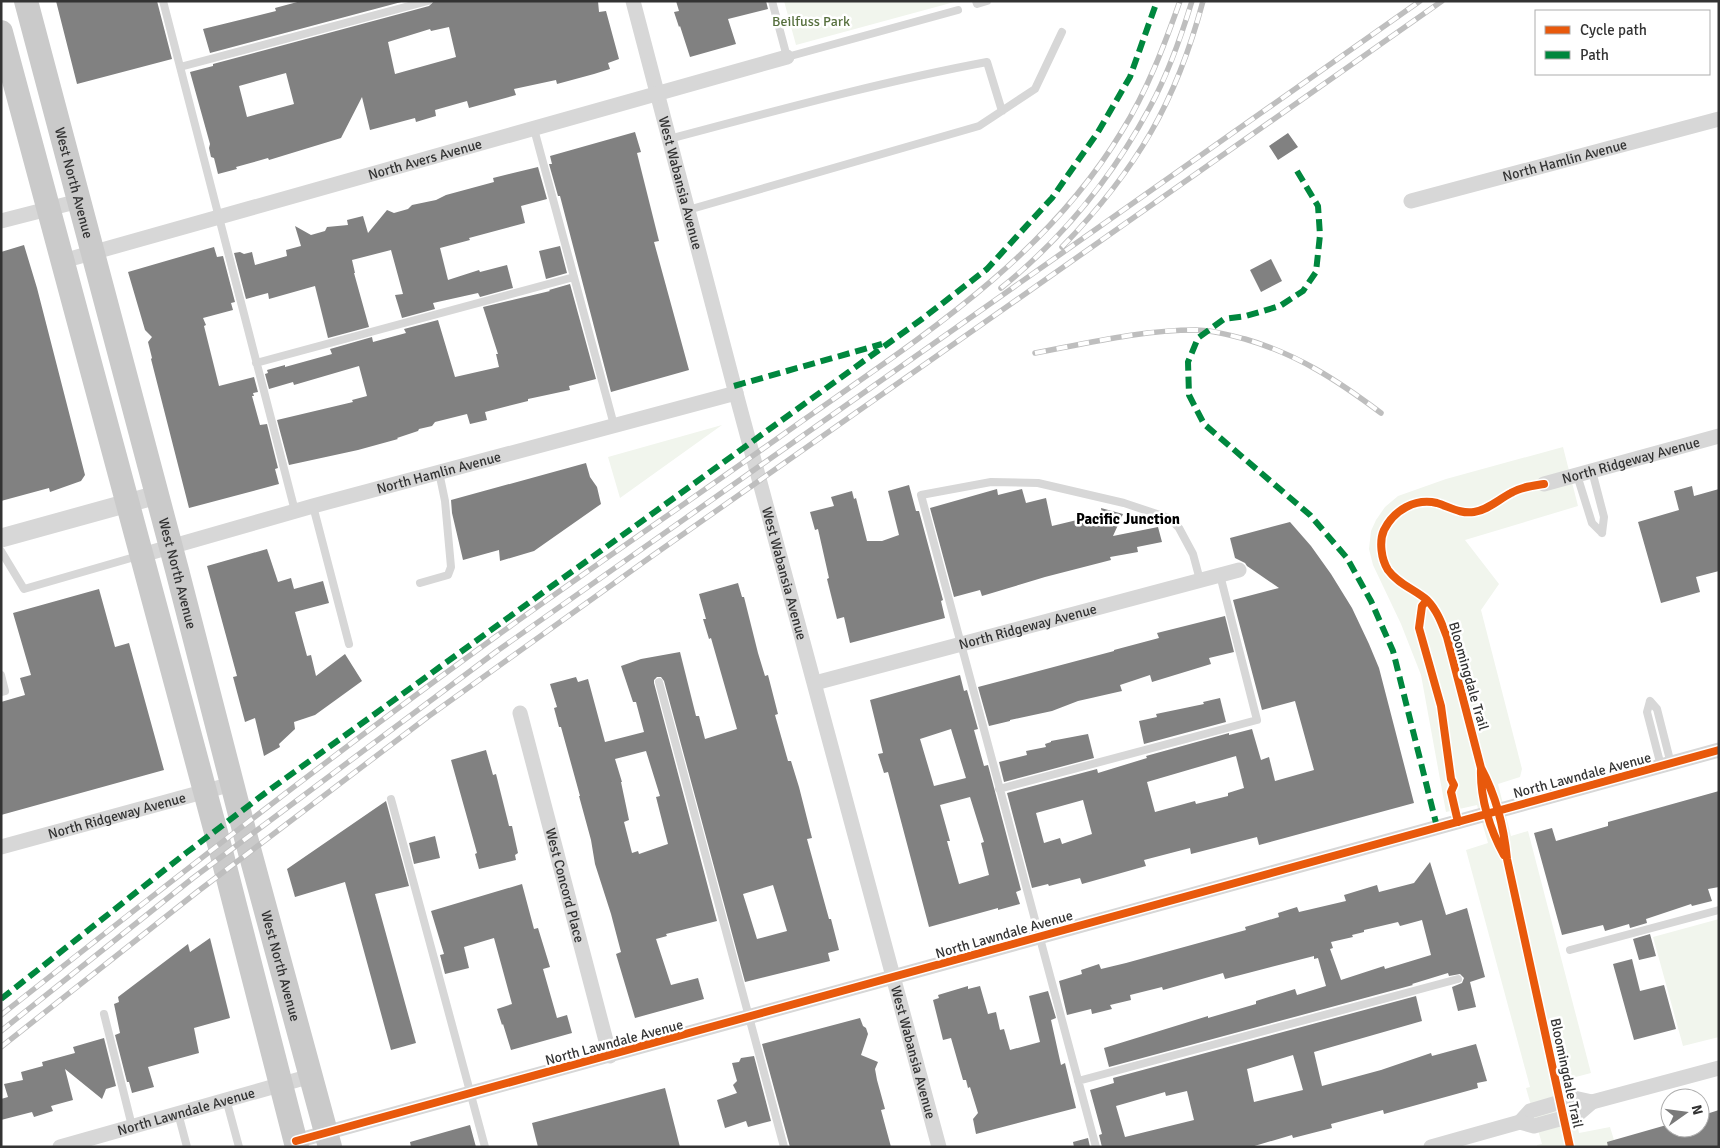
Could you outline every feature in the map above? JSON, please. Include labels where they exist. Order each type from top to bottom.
[{"type":"main road","name":"West North Avenue","points":[[26,1],[232,784],[328,1140]]},
{"type":"main road","name":"West North Avenue","points":[[1,32],[205,791],[296,1144]]},
{"type":"street","name":"West Wabansia Avenue","points":[[633,1],[736,393],[939,1147]]},
{"type":"street","name":"North Avers Avenue","points":[[63,260],[786,58]]},
{"type":"street","name":"North Hamlin Avenue","points":[[1411,201],[1719,120]]},
{"type":"street","points":[[1,222],[79,201]]},
{"type":"street","name":"North Hamlin Avenue","points":[[142,555],[313,506],[736,393]]},
{"type":"street","name":"North Ridgeway Avenue","points":[[1544,484],[1719,436]]},
{"type":"street","points":[[1,538],[157,495]]},
{"type":"street","name":"North Ridgeway Avenue","points":[[815,683],[1239,570]]},
{"type":"street","name":"West Concord Place","points":[[520,713],[610,1056]]},
{"type":"street","name":"North Lawndale Avenue","points":[[296,1144],[328,1140],[471,1094],[1719,750]]},
{"type":"street","name":"North Ridgeway Avenue","points":[[1,847],[232,784]]},
{"type":"street","points":[[1431,1147],[1520,1122],[1534,1126],[1578,1114],[1592,1102],[1719,1068]]},
{"type":"street","name":"North Lawndale Avenue","points":[[60,1147],[311,1076]]},
{"type":"lane","points":[[163,1],[295,511]]},
{"type":"lane","points":[[180,67],[428,1]]},
{"type":"lane","points":[[772,1],[786,58],[958,10]]},
{"type":"lane","points":[[976,1],[977,4],[987,1]]},
{"type":"lane","points":[[688,210],[979,126],[1035,89],[1062,32]]},
{"type":"lane","points":[[669,139],[953,68],[987,62],[1002,111]]},
{"type":"lane","points":[[534,129],[614,425]]},
{"type":"lane","points":[[256,363],[574,277]]},
{"type":"lane","points":[[420,583],[448,575],[452,567],[445,501],[439,472]]},
{"type":"lane","points":[[1584,473],[1604,517],[1602,532],[1592,523],[1584,473]]},
{"type":"lane","points":[[1096,1147],[921,495],[992,482],[1038,483],[1124,503],[1168,518],[1179,528],[1192,554],[1200,580]]},
{"type":"lane","points":[[313,506],[349,644]]},
{"type":"lane","points":[[1,551],[24,589],[142,555]]},
{"type":"lane","points":[[1000,789],[1257,720],[1220,575]]},
{"type":"lane","points":[[1,675],[5,691],[1,692]]},
{"type":"lane","points":[[659,682],[784,1147]]},
{"type":"lane","points":[[1650,701],[1657,709],[1666,765],[1647,712],[1650,701]]},
{"type":"lane","points":[[391,799],[485,1147]]},
{"type":"lane","points":[[1570,950],[1719,910]]},
{"type":"lane","points":[[1078,1081],[1458,979]]},
{"type":"lane","points":[[104,1014],[132,1126]]},
{"type":"lane","points":[[226,1099],[239,1147]]},
{"type":"lane","points":[[178,1113],[187,1147]]},
{"type":"green space","name":"Beilfuss Park","points":[[784,1],[958,1],[796,45]]},
{"type":"green space","points":[[722,425],[620,498],[608,457]]},
{"type":"green space","points":[[1563,447],[1578,506],[1465,540],[1499,584],[1481,610],[1522,769],[1520,777],[1498,784],[1511,836],[1528,831],[1591,1073],[1568,1079],[1579,1133],[1610,1127],[1614,1140],[1618,1139],[1620,1147],[1537,1147],[1537,1145],[1542,1144],[1526,1088],[1530,1087],[1466,850],[1488,843],[1477,805],[1446,812],[1421,675],[1401,624],[1373,565],[1369,549],[1371,531],[1376,520],[1385,507],[1398,496],[1446,479]]},
{"type":"green space","points":[[1719,919],[1719,1037],[1683,1046],[1653,937]]},
{"type":"building","points":[[56,1],[157,1],[172,59],[77,84]]},
{"type":"building","points":[[301,1],[405,1],[210,53],[203,29],[276,11],[275,8]]},
{"type":"building","points":[[434,1],[598,1],[599,12],[606,11],[619,59],[608,63],[610,69],[594,74],[557,84],[556,80],[514,89],[516,95],[469,108],[467,101],[435,110],[436,116],[416,122],[415,118],[370,130],[362,97],[341,138],[269,160],[268,158],[236,167],[237,169],[218,174],[214,158],[211,157],[210,144],[190,72],[213,66],[213,64],[429,6]],"holes":[[[449,27],[456,57],[395,74],[388,42],[430,29],[431,31]],[[286,73],[294,104],[247,117],[239,86]]]},
{"type":"building","points":[[676,1],[766,1],[768,9],[728,19],[736,44],[690,57],[674,12],[679,11]]},
{"type":"building","points":[[635,132],[641,152],[637,153],[659,241],[654,242],[689,370],[611,392],[560,196],[558,196],[549,164],[552,164],[550,156]]},
{"type":"building","points":[[1288,133],[1298,147],[1278,160],[1269,146]]},
{"type":"building","points":[[538,167],[547,199],[521,206],[525,223],[440,248],[448,280],[479,270],[480,272],[507,265],[513,288],[480,297],[478,293],[433,303],[435,309],[402,318],[395,295],[403,294],[391,250],[352,260],[369,327],[328,338],[315,286],[269,299],[268,293],[246,299],[234,253],[240,252],[244,254],[252,252],[255,265],[287,256],[286,250],[301,246],[295,226],[311,235],[325,231],[327,227],[348,225],[347,220],[363,216],[368,233],[387,210],[394,213],[408,209],[412,205],[436,200],[446,195],[494,182],[493,178]]},
{"type":"building","points":[[24,245],[37,288],[85,475],[81,481],[50,492],[49,488],[1,501],[1,252]]},
{"type":"building","points":[[560,246],[567,273],[546,279],[539,251]]},
{"type":"building","points":[[214,247],[217,257],[223,256],[235,302],[231,303],[233,310],[203,318],[219,386],[254,377],[258,392],[253,393],[254,396],[252,396],[260,425],[267,424],[278,468],[275,469],[279,484],[189,508],[151,359],[148,342],[152,337],[145,330],[128,272]]},
{"type":"building","points":[[1271,259],[1282,281],[1261,292],[1250,270]]},
{"type":"building","points":[[570,284],[596,379],[569,386],[570,390],[528,399],[528,401],[485,412],[487,420],[470,424],[467,414],[435,422],[432,426],[419,429],[398,439],[289,465],[277,420],[353,402],[352,400],[367,396],[359,366],[294,385],[293,382],[269,389],[265,374],[268,373],[267,370],[332,354],[330,349],[372,337],[373,342],[406,333],[404,329],[438,320],[455,377],[499,367],[496,354],[498,354],[483,307],[550,291]]},
{"type":"building","points":[[586,463],[590,477],[597,487],[601,504],[534,551],[500,561],[499,550],[463,560],[452,513],[451,500]]},
{"type":"building","points":[[909,485],[916,511],[919,511],[943,600],[941,601],[945,618],[850,643],[844,617],[837,619],[827,579],[829,578],[818,529],[815,530],[810,512],[834,506],[831,497],[852,491],[854,499],[856,498],[867,541],[882,541],[899,535],[888,491]]},
{"type":"building","points":[[1692,486],[1694,496],[1719,489],[1719,571],[1696,577],[1700,592],[1661,603],[1638,522],[1679,510],[1674,491]]},
{"type":"building","points":[[997,489],[998,495],[1022,489],[1026,503],[1046,498],[1052,526],[1102,514],[1101,508],[1123,514],[1113,536],[1158,527],[1162,542],[1137,547],[1138,552],[1110,557],[1111,560],[982,596],[980,590],[954,597],[930,508]]},
{"type":"building","points":[[1290,522],[1311,546],[1331,574],[1352,608],[1379,668],[1414,803],[1259,845],[1257,837],[1191,854],[1190,848],[1144,860],[1146,866],[1082,884],[1080,878],[1049,886],[1048,884],[1032,888],[1007,793],[1097,769],[1098,773],[1147,758],[1146,756],[1229,733],[1229,735],[1252,729],[1261,760],[1269,757],[1275,781],[1314,770],[1295,701],[1262,710],[1233,600],[1279,588],[1245,563],[1235,558],[1230,538]],"holes":[[[1236,756],[1244,788],[1228,793],[1228,796],[1196,804],[1195,801],[1155,812],[1147,782]],[[1083,800],[1092,834],[1062,844],[1060,838],[1044,843],[1036,813]]]},
{"type":"building","points":[[267,549],[278,582],[291,578],[294,589],[323,581],[329,603],[295,612],[307,656],[311,655],[316,676],[345,654],[362,681],[315,715],[294,722],[295,729],[279,744],[280,747],[264,756],[255,718],[245,722],[233,677],[237,676],[207,566]]},
{"type":"building","points":[[738,583],[742,597],[744,597],[765,676],[768,675],[778,714],[775,715],[788,761],[791,761],[799,787],[812,838],[807,839],[839,950],[828,953],[830,961],[745,982],[664,681],[661,677],[657,677],[654,683],[717,921],[666,934],[667,936],[656,939],[671,985],[698,978],[704,999],[635,1018],[616,954],[621,952],[595,864],[580,796],[554,708],[557,707],[550,684],[576,677],[578,682],[588,679],[605,742],[644,732],[636,702],[633,702],[621,666],[641,659],[680,652],[696,716],[699,716],[705,739],[737,729],[711,638],[709,639],[703,619],[706,619],[699,594]],"holes":[[[646,751],[660,796],[656,797],[668,844],[639,854],[638,851],[632,853],[624,822],[629,820],[622,782],[615,759]],[[773,885],[787,931],[757,939],[743,894]]]},
{"type":"building","points":[[99,589],[115,647],[129,643],[164,770],[1,815],[1,702],[25,695],[20,678],[31,675],[13,613]]},
{"type":"building","points":[[1225,616],[1234,652],[1209,658],[1211,664],[1152,682],[1150,675],[1120,685],[1122,691],[1078,701],[1052,711],[989,726],[978,687],[1114,651],[1159,638],[1157,633]]},
{"type":"building","points":[[960,675],[964,691],[967,690],[978,729],[974,730],[984,766],[988,765],[1021,890],[1016,892],[1020,904],[998,910],[998,908],[929,927],[888,772],[884,773],[878,754],[883,753],[870,700]],"holes":[[[951,729],[966,778],[934,786],[920,739]],[[970,797],[984,842],[981,843],[989,875],[959,884],[947,841],[950,841],[940,805]]]},
{"type":"building","points":[[1220,698],[1226,722],[1144,744],[1139,721],[1157,717],[1156,714],[1204,704],[1203,702]]},
{"type":"building","points":[[1088,734],[1094,758],[1004,782],[999,762],[1027,755],[1026,751],[1046,747],[1045,744],[1051,741]]},
{"type":"building","points":[[486,750],[493,775],[496,774],[518,853],[515,855],[516,860],[479,869],[475,854],[477,853],[451,760]]},
{"type":"building","points":[[1719,791],[1719,887],[1708,889],[1712,901],[1692,906],[1691,904],[1646,919],[1647,923],[1630,928],[1629,924],[1605,931],[1603,925],[1562,935],[1534,833],[1552,828],[1556,841],[1608,826],[1608,822]]},
{"type":"building","points":[[386,801],[409,886],[375,894],[416,1043],[391,1050],[345,882],[295,897],[287,869]]},
{"type":"building","points":[[435,836],[440,858],[414,864],[409,843]]},
{"type":"building","points":[[1430,862],[1446,915],[1467,908],[1485,977],[1470,982],[1476,1007],[1458,1011],[1452,987],[1462,983],[1464,978],[1460,974],[1449,976],[1448,973],[1413,985],[1109,1067],[1104,1048],[1208,1016],[1208,1018],[1256,1004],[1256,1001],[1295,989],[1297,995],[1326,986],[1318,958],[1314,959],[1314,956],[1225,979],[1223,973],[1163,990],[1162,987],[1130,995],[1131,1000],[1110,1005],[1112,1009],[1092,1014],[1091,1009],[1067,1015],[1059,981],[1082,974],[1081,970],[1099,964],[1101,969],[1126,963],[1246,930],[1245,927],[1279,917],[1278,913],[1297,907],[1299,912],[1346,901],[1344,895],[1377,885],[1379,892],[1414,883]],"holes":[[[1422,920],[1431,955],[1385,969],[1384,966],[1341,980],[1330,949],[1333,948],[1331,942],[1353,937],[1352,935],[1364,932],[1364,930],[1398,922],[1400,926]]]},
{"type":"building","points":[[522,884],[534,929],[538,928],[550,967],[543,969],[557,1018],[567,1015],[572,1033],[511,1050],[497,1009],[512,1004],[494,938],[464,947],[469,968],[445,974],[440,955],[444,954],[431,911]]},
{"type":"building","points":[[1650,934],[1656,956],[1639,960],[1633,939]]},
{"type":"building","points":[[210,938],[230,1018],[194,1028],[199,1053],[148,1067],[154,1087],[132,1093],[129,1082],[127,1082],[115,1035],[120,1033],[114,1004],[119,1002],[118,997],[188,944],[190,952]]},
{"type":"building","points":[[1632,959],[1640,991],[1664,985],[1676,1029],[1634,1040],[1613,964]]},
{"type":"building","points":[[968,986],[968,989],[980,986],[988,1014],[996,1012],[1000,1030],[1004,1029],[1010,1050],[1040,1042],[1029,996],[1048,991],[1056,1018],[1051,1020],[1061,1065],[1065,1063],[1076,1108],[976,1134],[973,1119],[978,1113],[970,1087],[968,1088],[966,1080],[963,1080],[951,1038],[943,1040],[933,1000],[939,998],[938,995]]},
{"type":"building","points":[[1416,996],[1422,1021],[1314,1052],[1322,1086],[1381,1070],[1431,1053],[1432,1056],[1476,1044],[1487,1081],[1477,1083],[1478,1088],[1384,1114],[1383,1110],[1331,1124],[1332,1128],[1293,1138],[1292,1135],[1251,1147],[1102,1147],[1099,1135],[1102,1134],[1090,1090],[1114,1083],[1113,1078]],"holes":[[[1293,1055],[1303,1090],[1254,1102],[1247,1069]],[[1187,1091],[1194,1120],[1125,1137],[1116,1106],[1165,1092],[1166,1096]]]},
{"type":"building","points":[[860,1018],[868,1034],[861,1055],[878,1062],[875,1069],[885,1109],[881,1110],[891,1147],[790,1147],[762,1044]]},
{"type":"building","points":[[104,1038],[116,1086],[106,1089],[102,1099],[65,1069],[73,1100],[51,1106],[53,1111],[34,1117],[32,1112],[1,1120],[1,1099],[8,1097],[4,1084],[23,1080],[21,1072],[43,1066],[42,1062],[75,1053],[73,1047]]},
{"type":"building","points":[[754,1056],[771,1121],[748,1127],[746,1121],[725,1128],[717,1100],[737,1093],[733,1085],[737,1081],[732,1063],[739,1062],[741,1058]]},
{"type":"building","points":[[665,1088],[680,1147],[538,1147],[532,1123]]},
{"type":"building","points":[[1719,1110],[1719,1147],[1608,1147],[1607,1142],[1660,1127],[1660,1138],[1710,1138],[1710,1113]]},
{"type":"building","points":[[470,1125],[476,1147],[411,1147],[410,1142]]},
{"type":"building","points":[[1088,1138],[1090,1147],[1074,1147],[1073,1142]]},
{"type":"railway","points":[[1,1015],[248,822],[435,681],[573,581],[891,359],[978,292],[1018,257],[1057,218],[1091,177],[1131,116],[1147,84],[1180,1]]},
{"type":"railway","points":[[1001,288],[1045,249],[1103,182],[1120,158],[1163,82],[1179,42],[1192,1]]},
{"type":"railway","points":[[1062,247],[1110,192],[1132,163],[1151,132],[1181,68],[1203,1]]},
{"type":"railway","points":[[1,1031],[193,878],[497,651],[1420,1]]},
{"type":"railway","points":[[1,1047],[197,892],[429,716],[652,556],[1442,1]]},
{"type":"railway","points":[[1035,353],[1156,332],[1196,330],[1214,332],[1264,345],[1299,360],[1332,379],[1381,413]]},
{"type":"marked path","points":[[1,999],[268,791],[922,319],[987,269],[1052,198],[1098,132],[1130,77],[1157,1]]},
{"type":"marked path","points":[[1297,171],[1318,206],[1320,235],[1316,272],[1303,291],[1280,306],[1246,316],[1224,319],[1198,338],[1188,362],[1189,395],[1204,424],[1310,515],[1347,558],[1371,601],[1393,651],[1437,827]]},
{"type":"marked path","points":[[734,386],[882,344]]},
{"type":"cycle path","name":"Bloomingdale Trail","points":[[1544,484],[1519,489],[1489,507],[1474,512],[1460,511],[1437,503],[1421,502],[1413,504],[1399,511],[1388,523],[1382,534],[1381,545],[1382,555],[1388,570],[1401,583],[1431,604],[1439,617],[1447,637],[1481,768],[1495,801],[1504,836],[1507,859],[1570,1147]]},
{"type":"cycle path","points":[[1427,600],[1422,606],[1419,628],[1441,706],[1451,779],[1454,785],[1451,792],[1458,822]]},
{"type":"cycle path","points":[[296,1141],[1719,750]]},
{"type":"cycle path","points":[[1481,769],[1482,791],[1487,814],[1494,835],[1504,855]]},
{"type":"district","name":"Pacific Junction","points":[[1128,519]]}]
